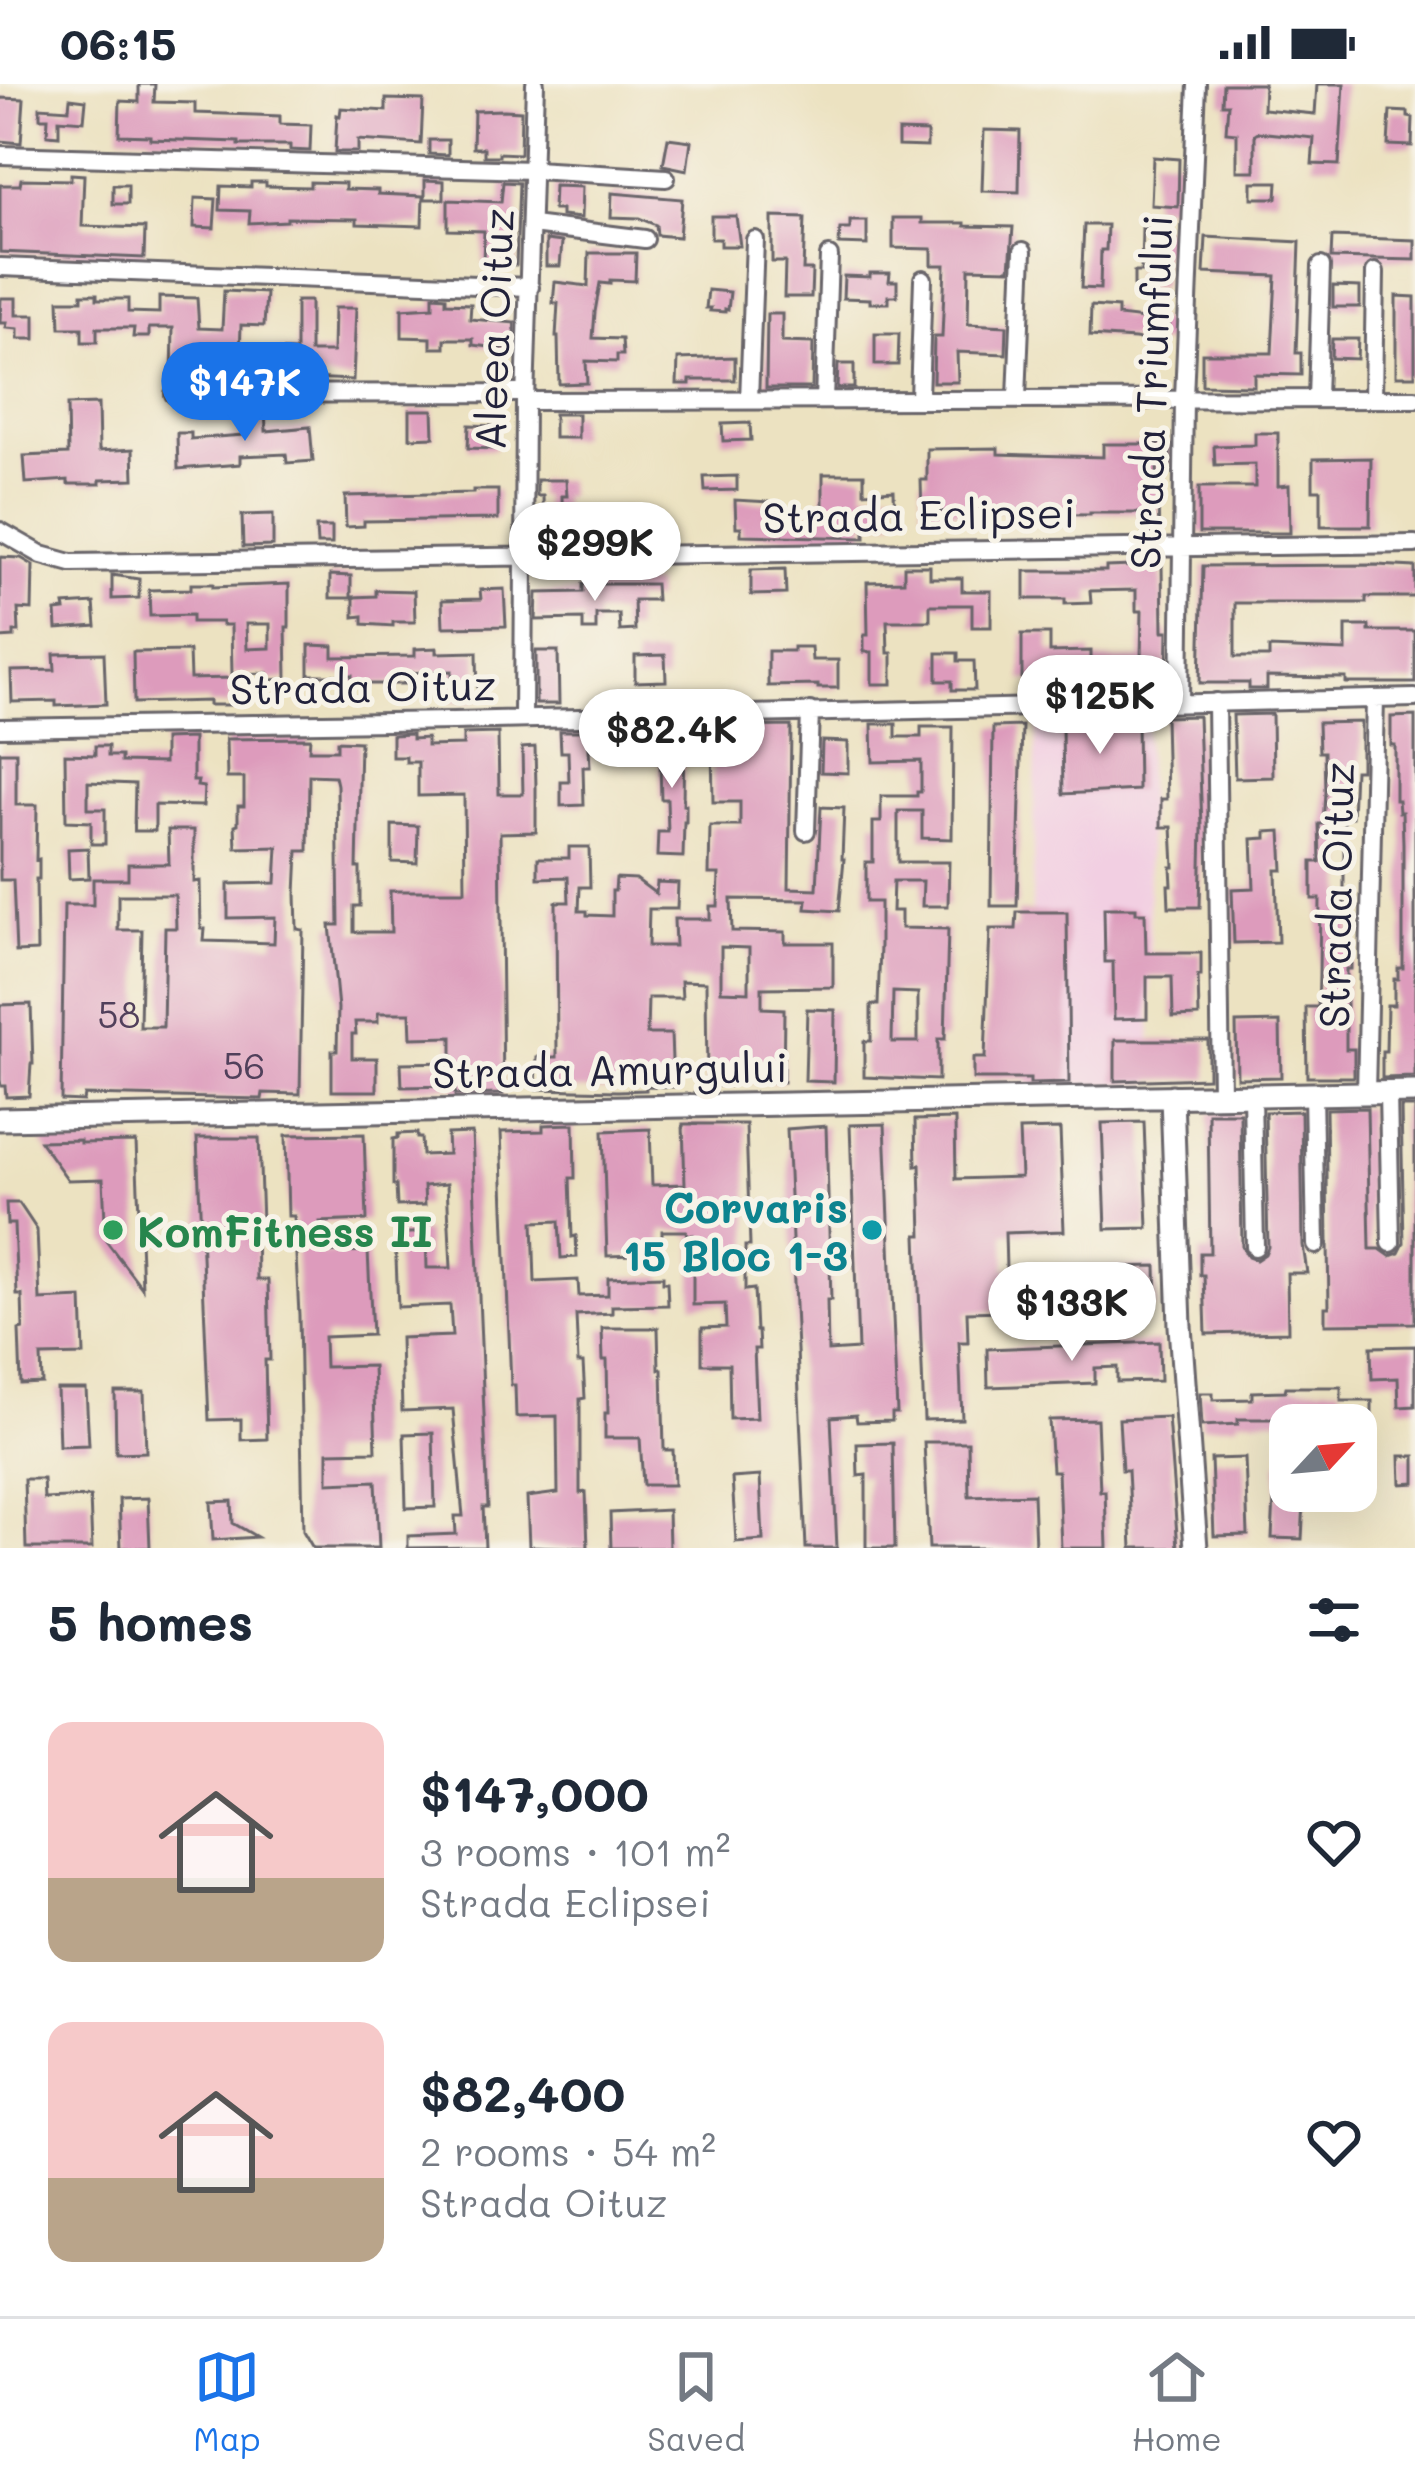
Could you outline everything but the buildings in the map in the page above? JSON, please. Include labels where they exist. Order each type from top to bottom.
[{"type":"street","name":"Aleea Oituz","points":[[523,719],[525,397],[535,84]]},
{"type":"street","name":"Strada Triumfului","points":[[1180,702],[1184,398],[1197,84]]},
{"type":"street","points":[[0,155],[666,178]]},
{"type":"street","points":[[532,225],[645,239]]},
{"type":"street","points":[[749,400],[755,240]]},
{"type":"street","points":[[1017,398],[1022,251]]},
{"type":"street","points":[[824,400],[829,256]]},
{"type":"street","points":[[1317,399],[1322,266]]},
{"type":"street","points":[[0,267],[530,286]]},
{"type":"street","points":[[1373,399],[1375,272]]},
{"type":"street","points":[[920,398],[923,279]]},
{"type":"street","points":[[174,394],[749,400],[1415,399]]},
{"type":"street","name":"Strada Eclipsei","points":[[0,531],[42,555],[70,562],[1415,544]]},
{"type":"street","name":"Strada Oituz","points":[[0,728],[1415,698]]},
{"type":"street","name":"Strada Oituz","points":[[1375,699],[1377,1092],[1391,1243]]},
{"type":"street","points":[[1216,702],[1221,1095]]},
{"type":"street","points":[[806,831],[810,711]]},
{"type":"street","name":"Strada Amurgului","points":[[0,1119],[1415,1092]]},
{"type":"street","points":[[1313,1094],[1316,1245]]},
{"type":"street","points":[[1252,1095],[1255,1247]]},
{"type":"street","points":[[1172,1096],[1182,1361],[1196,1548]]},
{"type":"shaded area","points":[[1146,712],[1152,1084],[1027,1086],[1037,714]]},
{"type":"place","name":"KomFitness II","points":[[113,1230]]},
{"type":"place","name":"Corvaris 15 Bloc 1-3","points":[[872,1230]]}]
